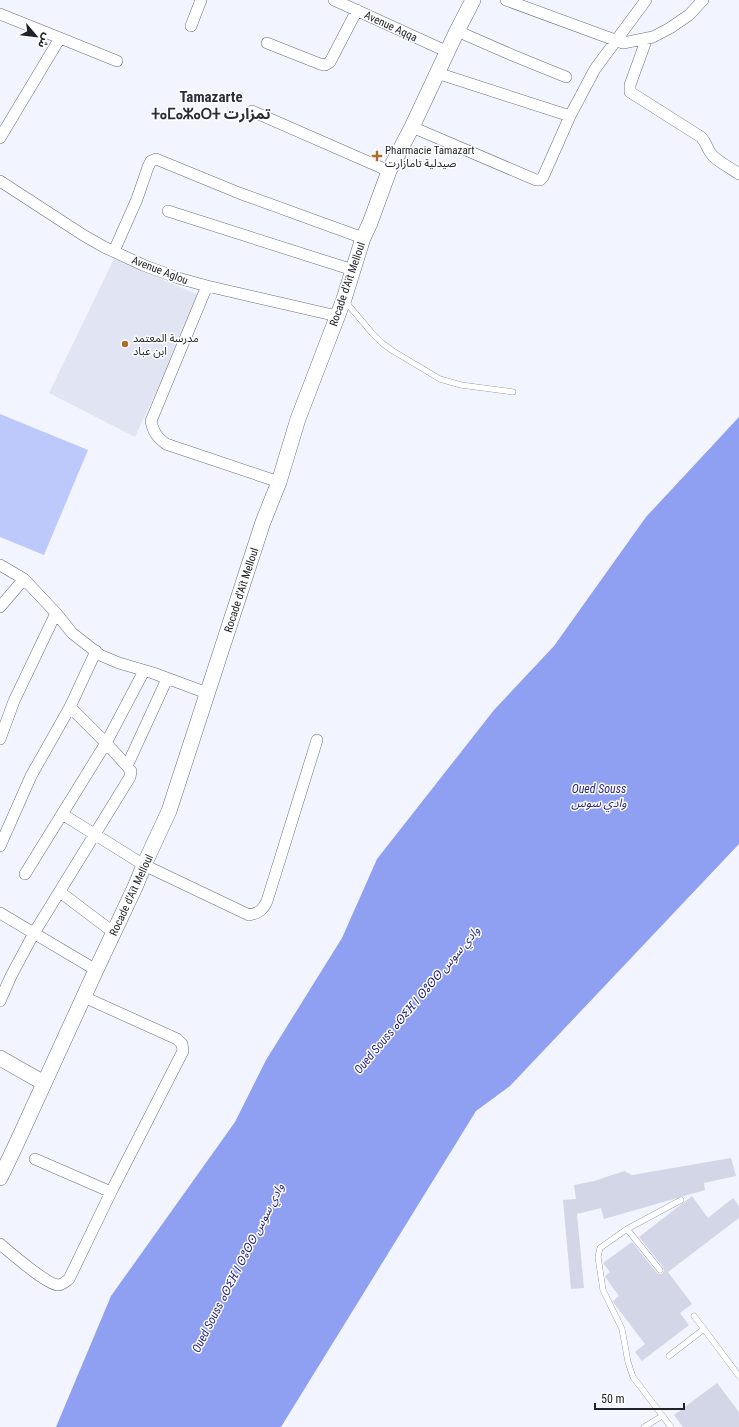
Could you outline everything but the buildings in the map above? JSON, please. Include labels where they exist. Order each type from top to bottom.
[{"type":"street","points":[[191,26],[201,0]]},
{"type":"street","name":"Avenue Aqqa","points":[[334,0],[448,52]]},
{"type":"street","name":"Rocade d'Aït Melloul","points":[[0,1178],[113,932],[136,886],[169,811],[263,522],[279,482],[298,419],[344,299],[363,238],[390,171],[412,127],[436,73],[448,52],[473,0]]},
{"type":"street","points":[[506,0],[622,43],[653,37],[670,28],[689,15],[703,0]]},
{"type":"street","points":[[412,127],[536,180],[540,180],[570,116],[596,69],[646,0]]},
{"type":"street","points":[[267,43],[325,65],[330,62],[357,10]]},
{"type":"street","points":[[0,14],[117,61]]},
{"type":"street","points":[[457,31],[566,76]]},
{"type":"street","points":[[0,138],[60,38]]},
{"type":"street","points":[[647,38],[630,85],[630,92],[701,137],[706,142],[708,150],[713,156],[739,174]]},
{"type":"street","points":[[436,73],[570,116]]},
{"type":"street","points":[[252,111],[390,171]]},
{"type":"street","points":[[114,251],[137,200],[148,167],[151,161],[156,159],[239,193],[363,238]]},
{"type":"street","name":"Avenue Aglou","points":[[0,181],[83,235],[104,247],[143,265],[178,278],[207,286],[337,316]]},
{"type":"street","points":[[168,211],[353,270]]},
{"type":"street","points":[[207,286],[151,421],[153,430],[158,438],[166,444],[279,482]]},
{"type":"street","points":[[0,565],[24,579],[56,613],[72,633],[96,651],[118,663],[207,693]]},
{"type":"street","points":[[0,607],[24,579]]},
{"type":"street","points":[[0,740],[14,701],[56,613]]},
{"type":"street","points":[[0,846],[32,776],[70,707],[96,651]]},
{"type":"street","points":[[25,874],[106,743],[144,672]]},
{"type":"street","points":[[128,766],[167,679]]},
{"type":"street","points":[[0,1000],[34,933],[130,777],[131,771],[128,766],[70,707]]},
{"type":"street","points":[[62,814],[144,865],[249,915],[256,914],[263,909],[267,901],[317,740]]},
{"type":"street","points":[[60,892],[113,932]]},
{"type":"street","points":[[0,913],[96,970]]},
{"type":"street","points":[[0,1244],[44,1279],[58,1285],[69,1280],[111,1192],[183,1051],[182,1044],[177,1039],[84,997]]},
{"type":"street","points":[[0,1058],[44,1083]]},
{"type":"street","points":[[35,1159],[111,1192]]},
{"type":"lane","points":[[344,299],[382,343],[440,379],[461,385],[514,392]]},
{"type":"lane","points":[[670,1427],[633,1377],[628,1362],[622,1329],[603,1290],[598,1257],[600,1248],[626,1229],[682,1200]]},
{"type":"lane","points":[[626,1229],[660,1270]]},
{"type":"lane","points":[[694,1316],[739,1376]]},
{"type":"lane","points":[[669,1356],[704,1329]]},
{"type":"lane","points":[[644,1427],[662,1416]]},
{"type":"shaded area","name":"مدرسة المعتمد ابن عباد","points":[[114,259],[201,296],[135,437],[49,393]]},
{"type":"shaded area","points":[[0,414],[88,450],[44,555],[0,537]]},
{"type":"water","name":"Oued Souss وادي سوس","points":[[739,417],[739,844],[510,1086],[476,1111],[281,1427],[56,1427],[111,1296],[235,1122],[266,1060],[342,938],[377,859],[494,710],[554,646],[646,517]]},
{"type":"place","name":"Pharmacie Tamazart صيدلية تامازارت","points":[[377,156]]},
{"type":"place","name":"مدرسة المعتمد ابن عباد","points":[[125,344]]},
{"type":"district","name":"Tamazarte ⵜⴰⵎⴰⵣⴰⵔⵜ تمزارت","points":[[211,106]]},
{"type":"water label","name":"Oued Souss ⴰⵙⵉⴼ ⵏ ⵙⵓⵙⵙ وادي سوس","points":[[417,1000]]},
{"type":"water label","name":"Oued Souss ⴰⵙⵉⴼ ⵏ ⵙⵓⵙⵙ وادي سوس","points":[[238,1268]]}]
